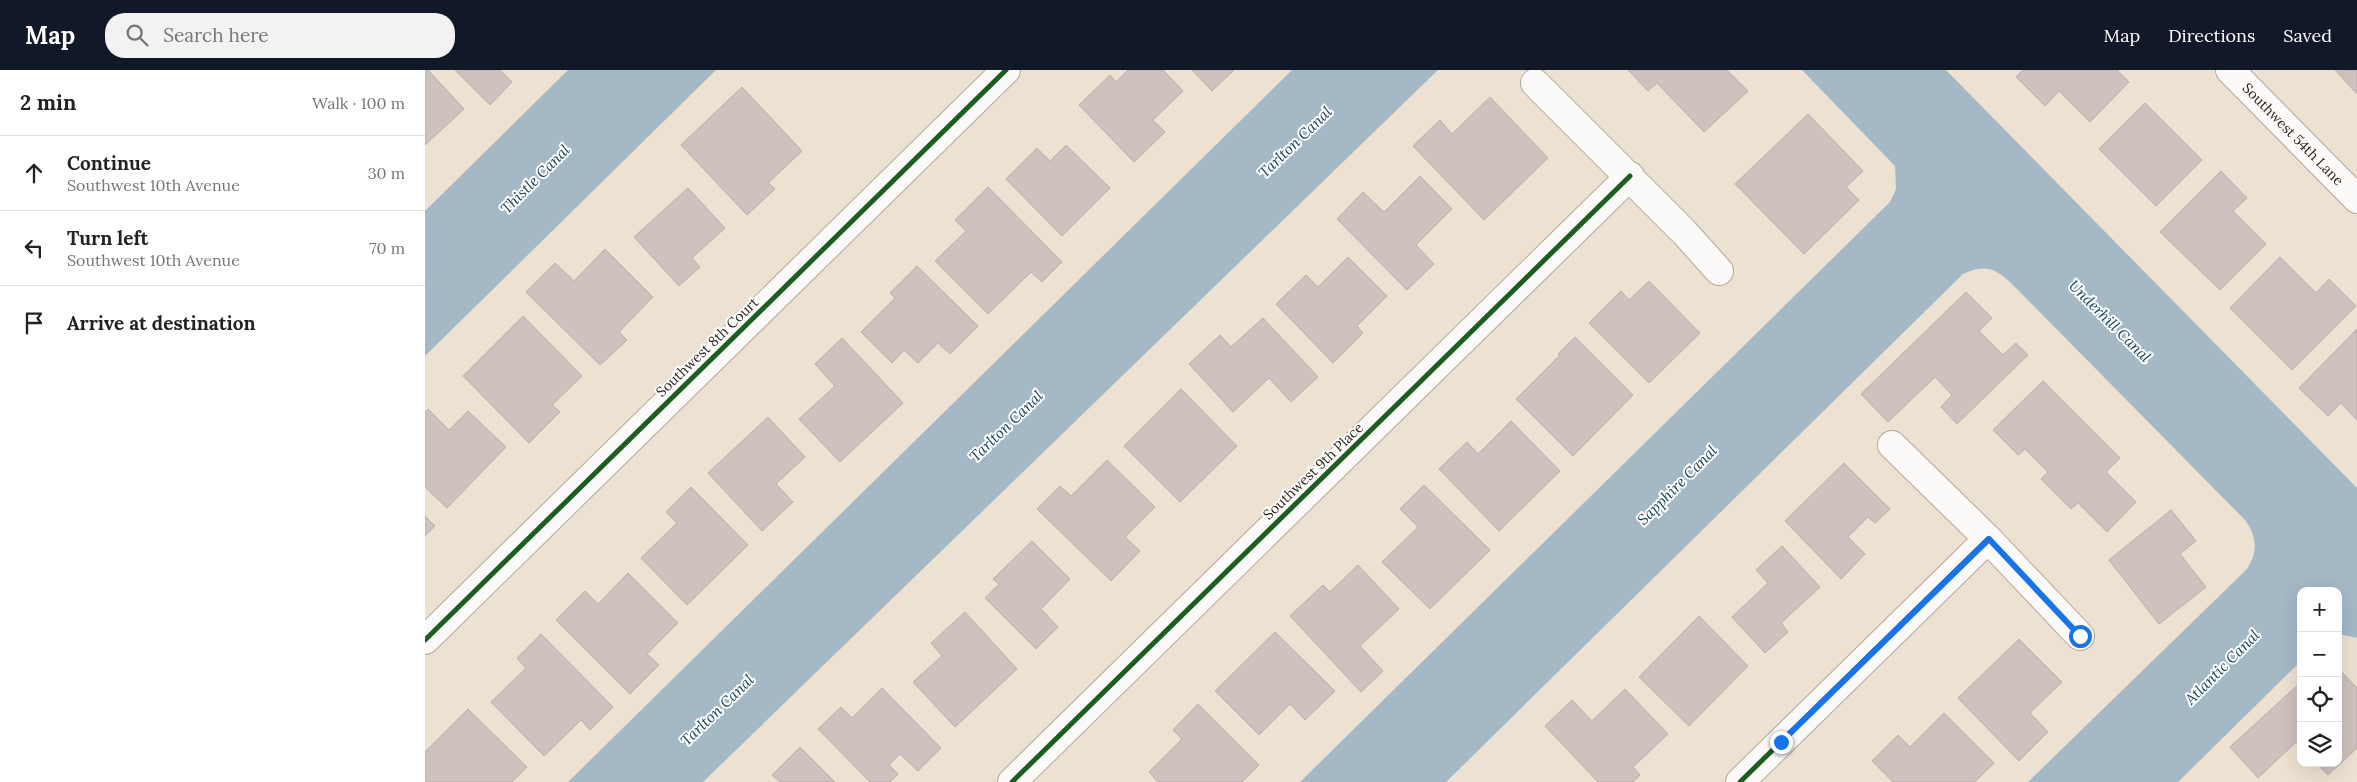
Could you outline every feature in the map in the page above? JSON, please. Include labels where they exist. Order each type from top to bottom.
[{"type":"street","name":"Southwest 8th Court","points":[[425,640],[1006,70]]},
{"type":"street","name":"Southwest 54th Lane","points":[[2230,70],[2357,199]]},
{"type":"street","points":[[1535,83],[1630,176],[1719,271]]},
{"type":"street","name":"Southwest 9th Place","points":[[1012,782],[1630,176]]},
{"type":"street","points":[[1893,445],[1989,539],[2080,636]]},
{"type":"street","points":[[1740,782],[1989,539]]},
{"type":"water","name":"Thistle Canal","points":[[568,70],[716,70],[425,356],[425,211]]},
{"type":"water","name":"Tarlton Canal","points":[[1292,70],[1438,70],[703,782],[568,782]]},
{"type":"water","points":[[1802,70],[1946,70],[2357,488],[2357,638],[2342,635],[2342,587],[2297,587],[2297,665],[2178,782],[2028,782],[2247,569],[2253,557],[2255,545],[2250,527],[2246,521],[2011,283],[1995,271],[1984,268],[1963,274],[1446,782],[1300,782],[1890,202],[1896,189],[1895,166]]},
{"type":"building","points":[[425,70],[428,70],[464,109],[425,145]]},
{"type":"building","points":[[455,70],[500,70],[512,82],[490,105]]},
{"type":"building","points":[[1128,70],[1163,70],[1183,91],[1153,120],[1165,132],[1134,162],[1079,105],[1110,75],[1116,82]]},
{"type":"building","points":[[1192,70],[1234,70],[1212,91]]},
{"type":"building","points":[[1628,70],[1727,70],[1748,91],[1704,132],[1657,83],[1648,91]]},
{"type":"building","points":[[2023,70],[2117,70],[2129,82],[2090,122],[2059,91],[2045,106],[2016,77]]},
{"type":"building","points":[[2335,70],[2357,70],[2356,93]]},
{"type":"building","points":[[742,87],[802,151],[768,183],[775,189],[747,215],[681,145]]},
{"type":"building","points":[[1490,97],[1548,158],[1484,220],[1413,146],[1440,120],[1452,134]]},
{"type":"building","points":[[2145,103],[2202,160],[2156,206],[2099,149]]},
{"type":"building","points":[[1808,114],[1863,171],[1846,187],[1859,200],[1804,254],[1735,184]]},
{"type":"building","points":[[1066,145],[1110,188],[1062,236],[1006,179],[1037,148],[1050,161]]},
{"type":"building","points":[[2221,171],[2247,198],[2233,211],[2266,244],[2220,290],[2160,232]]},
{"type":"building","points":[[1420,176],[1452,209],[1416,245],[1434,264],[1407,290],[1337,219],[1363,192],[1384,212]]},
{"type":"building","points":[[988,187],[1062,262],[1042,282],[1031,272],[988,314],[935,261],[966,231],[955,220]]},
{"type":"building","points":[[688,188],[725,228],[692,258],[700,267],[679,286],[634,237]]},
{"type":"building","points":[[605,249],[653,297],[619,332],[627,340],[600,365],[526,292],[555,263],[574,281]]},
{"type":"building","points":[[1348,257],[1387,296],[1357,326],[1363,333],[1333,363],[1276,304],[1306,275],[1318,287]]},
{"type":"building","points":[[2280,257],[2316,293],[2329,279],[2356,306],[2292,370],[2230,308]]},
{"type":"building","points":[[917,266],[978,326],[950,354],[938,343],[918,363],[904,350],[892,363],[861,332],[895,298],[890,293]]},
{"type":"building","points":[[1649,281],[1700,333],[1649,383],[1589,323],[1621,291],[1629,300]]},
{"type":"building","points":[[1966,292],[1992,318],[1979,331],[2003,355],[2016,343],[2028,355],[1957,424],[1941,407],[1952,395],[1935,377],[1888,422],[1861,394]]},
{"type":"building","points":[[523,316],[582,376],[552,405],[560,412],[529,443],[463,376]]},
{"type":"building","points":[[1263,318],[1318,377],[1291,402],[1269,378],[1233,412],[1189,364],[1220,335],[1231,347]]},
{"type":"building","points":[[2357,329],[2357,420],[2341,403],[2328,416],[2299,388]]},
{"type":"building","points":[[1575,337],[1633,395],[1573,456],[1516,399],[1560,355],[1558,354]]},
{"type":"building","points":[[842,338],[903,403],[840,462],[799,419],[835,386],[815,364]]},
{"type":"building","points":[[2043,381],[2120,458],[2106,472],[2136,502],[2107,532],[2078,503],[2071,509],[2041,479],[2048,472],[2025,449],[2018,455],[1993,430]]},
{"type":"building","points":[[1181,389],[1237,446],[1180,502],[1124,446]]},
{"type":"building","points":[[428,409],[449,430],[468,411],[506,447],[447,508],[425,487],[425,412]]},
{"type":"building","points":[[768,417],[805,457],[776,484],[793,502],[762,531],[708,473]]},
{"type":"building","points":[[1511,421],[1560,471],[1499,531],[1439,469],[1467,442],[1478,454]]},
{"type":"building","points":[[1107,460],[1155,507],[1125,537],[1140,551],[1111,581],[1037,509],[1060,486],[1071,496]]},
{"type":"building","points":[[1844,463],[1890,509],[1875,523],[1868,517],[1848,537],[1865,554],[1841,579],[1785,521]]},
{"type":"building","points":[[1424,485],[1490,550],[1430,609],[1382,562],[1418,527],[1400,509]]},
{"type":"building","points":[[691,487],[748,545],[687,605],[641,558],[677,523],[666,512]]},
{"type":"building","points":[[2171,510],[2196,541],[2180,554],[2206,587],[2159,624],[2109,560]]},
{"type":"building","points":[[425,516],[435,526],[425,536]]},
{"type":"building","points":[[1032,541],[1070,579],[1041,609],[1058,627],[1036,649],[985,598],[999,584],[993,579]]},
{"type":"building","points":[[1782,546],[1820,587],[1781,623],[1788,632],[1765,653],[1732,617],[1768,583],[1756,570]]},
{"type":"building","points":[[1358,565],[1399,609],[1360,646],[1383,671],[1361,692],[1290,616],[1323,585],[1330,592]]},
{"type":"building","points":[[628,573],[678,623],[647,654],[659,665],[630,694],[556,620],[585,591],[598,604]]},
{"type":"building","points":[[965,612],[1017,669],[955,727],[913,682],[942,656],[931,643]]},
{"type":"building","points":[[1699,616],[1748,666],[1689,726],[1639,677]]},
{"type":"building","points":[[1275,632],[1335,691],[1305,720],[1290,704],[1259,735],[1215,691]]},
{"type":"building","points":[[541,634],[613,707],[590,730],[581,720],[544,756],[491,702],[526,668],[517,658]]},
{"type":"building","points":[[2019,639],[2062,682],[2030,713],[2048,732],[2019,761],[1958,698]]},
{"type":"building","points":[[2342,672],[2357,688],[2357,748],[2342,762]]},
{"type":"building","points":[[2297,686],[2297,743],[2258,778],[2230,747]]},
{"type":"building","points":[[882,688],[941,748],[918,771],[900,754],[889,765],[898,774],[890,782],[870,782],[818,729],[841,707],[852,718]]},
{"type":"building","points":[[1625,689],[1668,734],[1633,767],[1640,775],[1633,782],[1598,782],[1545,726],[1572,700],[1592,721]]},
{"type":"building","points":[[1198,704],[1259,765],[1242,782],[1158,782],[1149,772],[1182,739],[1173,730]]},
{"type":"building","points":[[468,709],[527,767],[512,782],[425,782],[425,752]]},
{"type":"building","points":[[1944,713],[1994,763],[1975,782],[1893,782],[1872,761],[1898,735],[1910,747]]},
{"type":"building","points":[[800,747],[835,782],[780,782],[772,775]]},
{"type":"building","points":[[2320,767],[2337,767],[2328,775]]},
{"type":"cycle path","points":[[425,640],[1006,70]]},
{"type":"cycle path","points":[[1012,782],[1630,176]]},
{"type":"cycle path","points":[[1740,782],[1988,539]]},
{"type":"route","points":[[1781,742],[1989,539],[2080,636]]},
{"type":"water label","name":"Underhill Canal","points":[[2110,321]]},
{"type":"water label","name":"Sapphire Canal","points":[[1677,485]]},
{"type":"water label","name":"Atlantic Canal","points":[[2222,667]]}]
